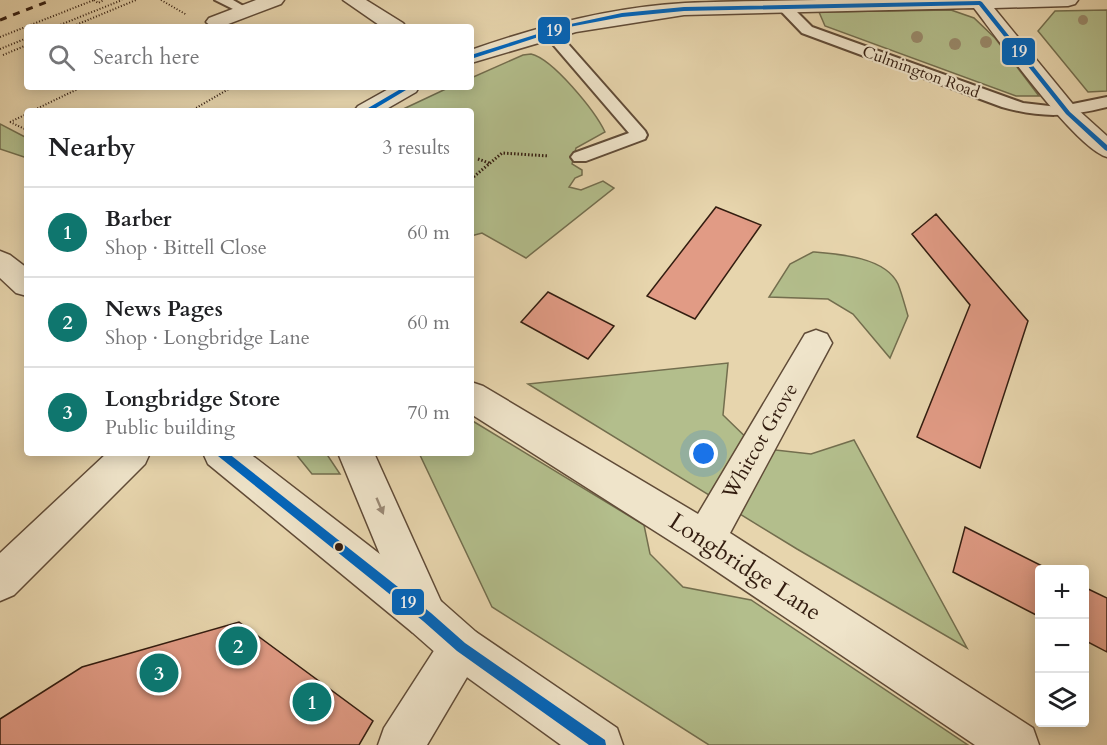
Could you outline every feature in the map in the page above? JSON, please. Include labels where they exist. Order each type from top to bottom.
[{"type":"street","points":[[216,22],[274,0]]},
{"type":"street","points":[[353,0],[391,24]]},
{"type":"street","points":[[474,56],[616,8],[684,9],[872,2],[980,3],[1068,0]]},
{"type":"street","points":[[980,3],[1068,113],[1107,149]]},
{"type":"street","points":[[371,108],[403,90]]},
{"type":"street","points":[[0,263],[24,283]]},
{"type":"street","name":"Whitcot Grove","points":[[705,540],[816,343]]},
{"type":"street","name":"Longbridge Lane","points":[[474,398],[705,540],[1016,745]]},
{"type":"street","points":[[0,580],[129,456]]},
{"type":"street","points":[[225,456],[428,617],[461,647],[600,745]]},
{"type":"street","points":[[357,456],[428,617]]},
{"type":"street","points":[[401,745],[461,647]]},
{"type":"lane","points":[[222,0],[245,11]]},
{"type":"lane","name":"Culmington Road","points":[[784,7],[807,30],[1031,111],[1068,113],[1107,102]]},
{"type":"lane","points":[[549,31],[639,135],[580,157]]},
{"type":"path","points":[[33,24],[94,0],[98,3],[104,0]]},
{"type":"path","points":[[62,24],[122,0]]},
{"type":"path","points":[[78,24],[136,0]]},
{"type":"path","points":[[0,37],[24,28]]},
{"type":"path","points":[[0,49],[24,39]]},
{"type":"path","points":[[3,56],[24,46]]},
{"type":"path","points":[[38,108],[76,90]]},
{"type":"path","points":[[196,108],[227,90]]},
{"type":"path","points":[[24,115],[10,122],[24,129]]},
{"type":"path","points":[[474,176],[502,153],[580,157]]},
{"type":"path","points":[[478,159],[489,163]]},
{"type":"green space","points":[[951,10],[974,18],[995,38],[1039,96],[1016,96],[825,26],[819,12]]},
{"type":"green space","points":[[1107,10],[1107,91],[1088,92],[1038,31],[1055,11]]},
{"type":"green space","points":[[531,54],[540,58],[561,75],[583,99],[605,132],[576,148],[572,164],[582,170],[582,175],[575,178],[569,187],[581,190],[603,181],[614,188],[526,258],[482,233],[474,235],[474,108],[405,108],[444,90],[474,90],[474,77],[523,55]]},
{"type":"green space","points":[[0,124],[24,136],[24,157],[0,149]]},
{"type":"green space","points":[[813,252],[860,259],[883,268],[892,275],[898,284],[908,316],[890,358],[853,314],[828,299],[769,297],[790,264]]},
{"type":"green space","points":[[728,363],[723,415],[757,448],[811,454],[854,440],[967,648],[797,549],[528,384]]},
{"type":"green space","points":[[474,422],[644,525],[650,554],[683,587],[751,600],[968,745],[709,745],[492,607],[420,456],[474,456]]},
{"type":"green space","points":[[297,456],[328,456],[340,474],[312,474]]},
{"type":"building","points":[[716,207],[761,225],[695,319],[647,296]]},
{"type":"building","points":[[936,214],[1028,321],[980,468],[917,437],[970,305],[912,234]]},
{"type":"building","points":[[548,292],[614,326],[588,359],[521,322]]},
{"type":"building","points":[[965,527],[1040,565],[1035,565],[1035,614],[953,572]]},
{"type":"building","points":[[1089,589],[1107,598],[1107,652],[1089,643]]},
{"type":"building","points":[[239,622],[373,721],[359,745],[0,745],[0,719],[82,667]]},
{"type":"railway","points":[[0,20],[52,0]]},
{"type":"transit line","name":"19","points":[[474,56],[568,26],[622,15],[684,9],[980,3],[1068,113],[1107,149]]},
{"type":"transit line","name":"19","points":[[371,108],[403,90]]},
{"type":"transit line","name":"19","points":[[225,456],[427,617],[461,647],[600,745]]},
{"type":"place","name":"News Pages","points":[[238,646]]},
{"type":"place","name":"Longbridge Store","points":[[159,673]]},
{"type":"place","name":"Barber","points":[[312,702]]}]
